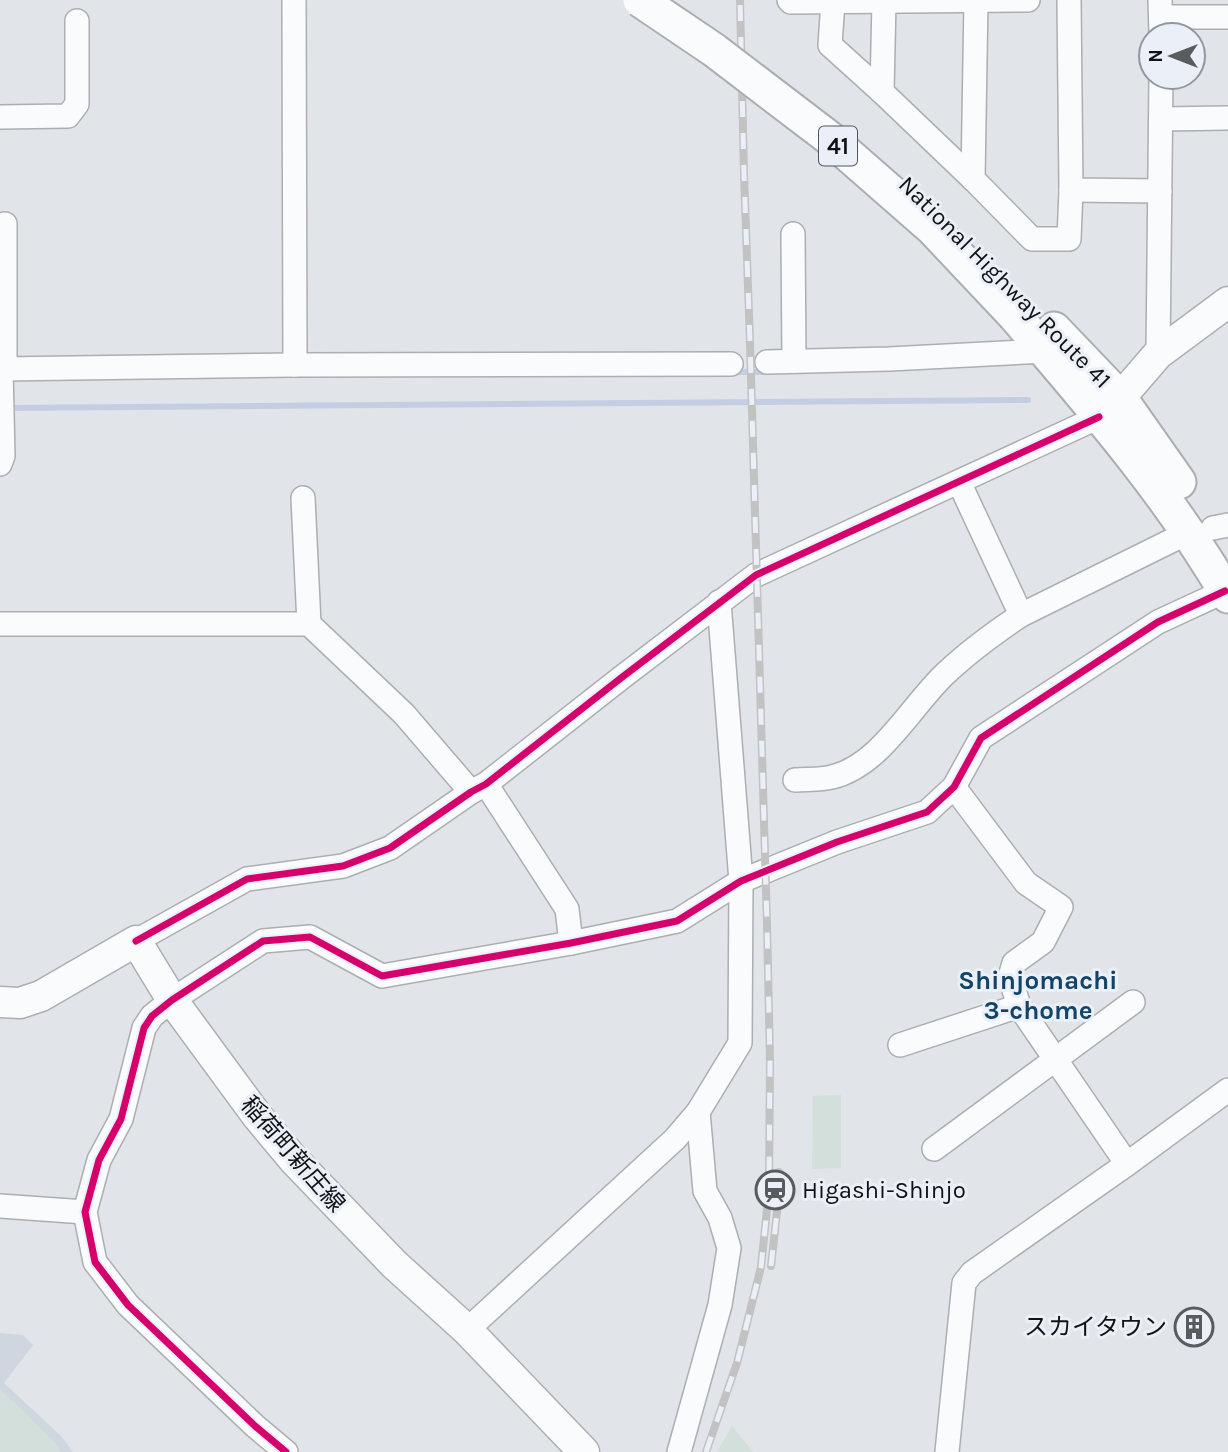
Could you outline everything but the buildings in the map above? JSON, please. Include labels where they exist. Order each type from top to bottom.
[{"type":"highway","name":"National Highway Route 41","points":[[640,0],[714,50],[828,137],[1078,356],[1160,490],[1214,535],[1227,594]]},
{"type":"highway","name":"National Highway Route 41","points":[[674,0],[724,34],[840,122],[944,214],[1022,308],[1045,351],[1109,408]]},
{"type":"main road","points":[[1109,408],[1158,354],[1228,302]]},
{"type":"main road","points":[[0,1002],[20,1003],[41,996],[136,941]]},
{"type":"main road","name":"稲荷町新庄線","points":[[136,941],[172,1000],[293,1160],[394,1264],[467,1330],[584,1452]]},
{"type":"street","points":[[294,0],[295,365]]},
{"type":"street","points":[[973,179],[976,0]]},
{"type":"street","points":[[797,1],[1028,0]]},
{"type":"street","points":[[833,1],[830,46],[882,92],[1032,239],[1069,239],[1069,0]]},
{"type":"street","points":[[882,92],[892,1]]},
{"type":"street","points":[[1161,17],[1228,17]]},
{"type":"street","points":[[0,117],[68,116],[78,104],[77,20]]},
{"type":"street","points":[[1158,354],[1161,91]]},
{"type":"street","points":[[1161,119],[1228,118]]},
{"type":"street","points":[[1071,190],[1160,191]]},
{"type":"street","points":[[0,464],[3,456],[1,371],[5,224]]},
{"type":"street","points":[[793,234],[794,361]]},
{"type":"street","points":[[767,362],[1045,351]]},
{"type":"street","points":[[1,371],[295,365],[731,364]]},
{"type":"street","points":[[136,941],[247,879],[343,866],[390,848],[479,788],[756,575],[959,482],[1109,408]]},
{"type":"street","points":[[959,482],[1021,615]]},
{"type":"street","points":[[303,498],[309,624]]},
{"type":"street","points":[[795,780],[833,777],[864,763],[943,676],[975,647],[1021,615],[1214,535]]},
{"type":"street","points":[[286,1452],[128,1305],[95,1262],[85,1212],[99,1160],[121,1119],[144,1028],[152,1016],[263,941],[310,937],[382,976],[571,943],[677,921],[741,881],[837,842],[927,812],[954,787],[981,738],[1158,622],[1227,594]]},
{"type":"street","points":[[467,1330],[675,1139],[698,1112],[740,1043],[741,881],[719,602]]},
{"type":"street","points":[[0,624],[309,624],[479,788],[567,909],[571,943]]},
{"type":"street","points":[[954,787],[1026,883],[1061,907],[1043,942],[1014,963],[1010,977],[1019,1006],[1127,1164]]},
{"type":"street","points":[[934,1149],[1133,1002]]},
{"type":"street","points":[[900,1045],[1019,1006]]},
{"type":"street","points":[[947,1452],[964,1283],[972,1273],[1228,1090]]},
{"type":"street","points":[[679,1452],[720,1305],[729,1248],[720,1218],[705,1191],[698,1112]]},
{"type":"street","points":[[0,1206],[85,1212]]},
{"type":"shaded area","points":[[841,1095],[841,1168],[812,1169],[813,1096]]},
{"type":"shaded area","points":[[0,1333],[23,1335],[33,1345],[4,1383],[61,1436],[73,1452],[0,1452]]},
{"type":"shaded area","points":[[0,1389],[54,1441],[61,1452],[0,1452]]},
{"type":"shaded area","points":[[732,1426],[753,1452],[717,1452]]},
{"type":"waterway","points":[[733,372],[767,372]]},
{"type":"waterway","points":[[8,408],[1028,400]]},
{"type":"railway","points":[[706,1452],[737,1363],[761,1267],[769,1190],[767,924],[740,0]]},
{"type":"railway","points":[[771,1266],[779,1172]]},
{"type":"cycle path","points":[[136,941],[247,879],[343,866],[390,848],[486,784],[756,575],[1099,417]]},
{"type":"cycle path","points":[[286,1452],[128,1305],[95,1262],[85,1212],[99,1160],[121,1119],[144,1028],[152,1016],[263,941],[310,937],[382,976],[571,943],[677,921],[741,881],[837,842],[927,812],[954,787],[981,738],[1158,622],[1225,591]]},
{"type":"place","name":"Higashi-Shinjo","points":[[775,1190]]},
{"type":"place","name":"スカイタウン","points":[[1194,1327]]},
{"type":"district","name":"Shinjomachi 3-chome","points":[[1038,995]]}]
